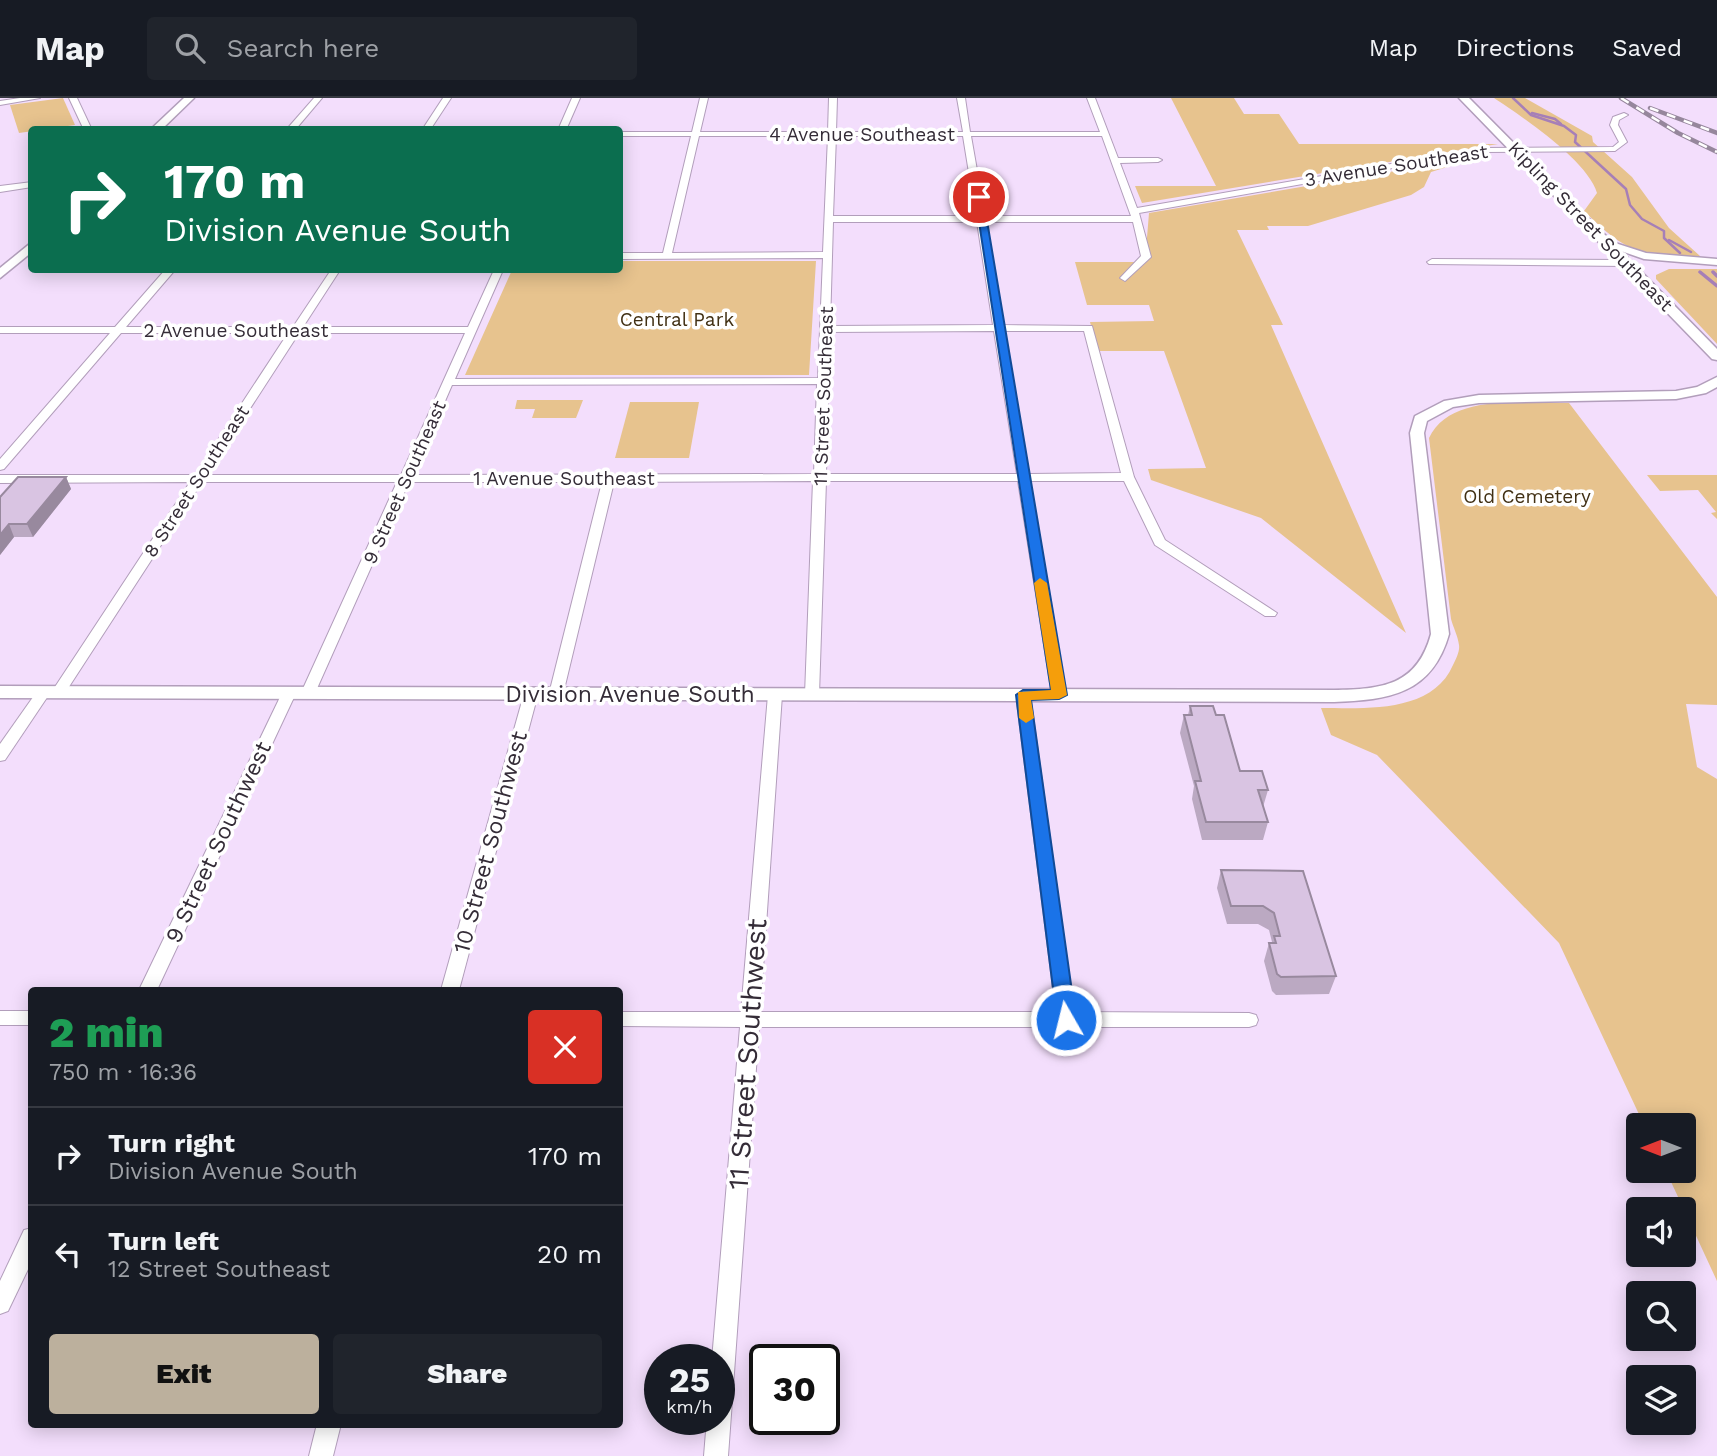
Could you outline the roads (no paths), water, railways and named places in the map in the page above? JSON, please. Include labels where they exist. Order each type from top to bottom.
[{"type":"street","points":[[0,103],[36,98]]},
{"type":"street","points":[[73,98],[86,126]]},
{"type":"street","points":[[159,126],[189,98]]},
{"type":"street","points":[[293,126],[317,98]]},
{"type":"street","points":[[429,126],[447,98]]},
{"type":"street","points":[[564,126],[576,98]]},
{"type":"street","points":[[667,256],[704,98]]},
{"type":"street","name":"11 Street Southeast","points":[[812,695],[833,98]]},
{"type":"street","points":[[961,98],[1002,328],[1023,477],[1059,695]]},
{"type":"street","points":[[1091,98],[1135,215],[1146,257],[1125,278]]},
{"type":"street","name":"Kipling Street Southeast","points":[[1464,98],[1516,148],[1715,354]]},
{"type":"street","name":"3 Avenue Southeast","points":[[829,219],[1135,215],[1433,157],[1516,148],[1615,149],[1623,142],[1614,125],[1616,119],[1624,115]]},
{"type":"street","name":"4 Avenue Southeast","points":[[623,134],[1104,134]]},
{"type":"street","points":[[1115,161],[1158,160]]},
{"type":"street","points":[[0,189],[28,185]]},
{"type":"street","points":[[1599,234],[1638,255],[1717,262]]},
{"type":"street","points":[[0,274],[28,249]]},
{"type":"street","points":[[623,256],[827,255]]},
{"type":"street","points":[[1433,262],[1717,262]]},
{"type":"street","points":[[1651,289],[1650,272],[1663,267],[1695,263]]},
{"type":"street","points":[[0,466],[167,273]]},
{"type":"street","name":"8 Street Southeast","points":[[0,756],[50,693],[198,479],[333,273]]},
{"type":"street","name":"9 Street Southeast","points":[[308,693],[498,273]]},
{"type":"street","points":[[825,329],[1088,328],[1128,477],[1160,542],[1270,613]]},
{"type":"street","name":"2 Avenue Southeast","points":[[0,330],[472,330]]},
{"type":"street","points":[[449,382],[823,381]]},
{"type":"street","points":[[1701,390],[1717,381]]},
{"type":"street","points":[[1701,390],[1717,390]]},
{"type":"street","name":"Division Avenue South","points":[[0,692],[1261,696],[1378,693],[1410,682],[1424,672],[1438,649],[1440,634],[1417,433],[1420,419],[1463,401],[1659,396],[1701,390]]},
{"type":"street","name":"1 Avenue Southeast","points":[[0,479],[1128,477]]},
{"type":"street","points":[[556,694],[609,478]]},
{"type":"street","name":"9 Street Southwest","points":[[149,987],[289,693]]},
{"type":"street","name":"10 Street Southwest","points":[[451,987],[531,694]]},
{"type":"street","name":"11 Street Southwest","points":[[724,1344],[775,695]]},
{"type":"street","points":[[1023,695],[1066,1020]]},
{"type":"street","points":[[0,1018],[28,1018]]},
{"type":"street","points":[[623,1019],[1248,1020]]},
{"type":"street","points":[[0,1304],[28,1245]]},
{"type":"street","points":[[321,1456],[328,1428]]},
{"type":"street","points":[[716,1456],[718,1435]]},
{"type":"waterway","points":[[1513,98],[1531,115],[1564,126],[1576,135],[1575,142],[1626,189],[1630,205],[1642,219],[1664,231],[1664,238],[1680,253]]},
{"type":"waterway","points":[[1532,113],[1555,119],[1561,124]]},
{"type":"waterway","points":[[1669,240],[1691,252]]},
{"type":"waterway","points":[[1700,272],[1717,286]]},
{"type":"waterway","points":[[1713,272],[1717,276]]},
{"type":"railway","points":[[1621,98],[1678,133],[1717,152]]},
{"type":"railway","points":[[1650,108],[1717,133]]},
{"type":"park label","name":"Central Park","points":[[677,319]]},
{"type":"park label","name":"Old Cemetery","points":[[1527,496]]}]
